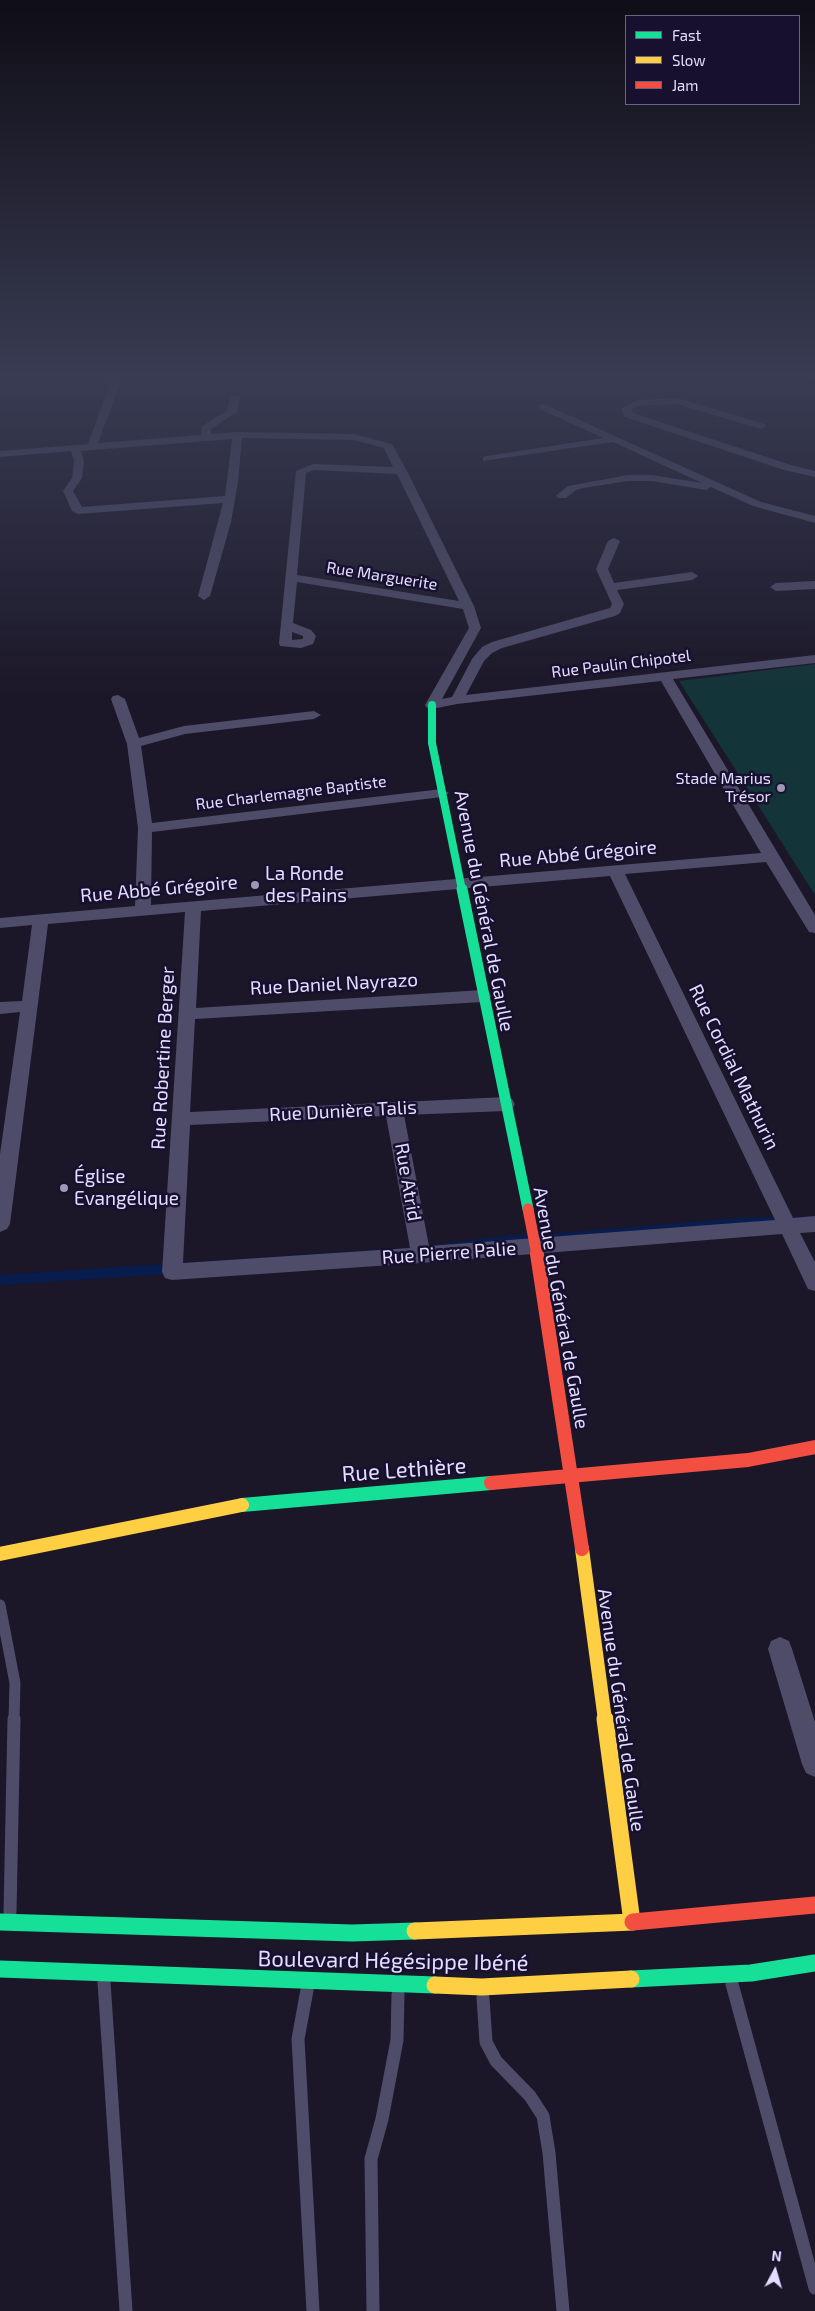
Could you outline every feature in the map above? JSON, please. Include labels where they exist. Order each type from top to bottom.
[{"type":"street","points":[[72,485],[68,491],[78,511],[230,500]]},
{"type":"street","points":[[204,596],[230,500],[232,485]]},
{"type":"street","points":[[287,625],[299,485]]},
{"type":"street","points":[[409,485],[468,606],[475,628],[432,705]]},
{"type":"street","points":[[562,496],[572,488],[582,485]]},
{"type":"street","points":[[694,485],[726,490]]},
{"type":"street","points":[[715,485],[757,504],[815,520]]},
{"type":"street","points":[[457,700],[478,659],[487,650],[497,645],[612,613],[616,610],[618,604],[602,569],[614,541]]},
{"type":"street","points":[[609,587],[692,576]]},
{"type":"street","name":"Rue Marguerite","points":[[292,578],[468,606]]},
{"type":"street","points":[[776,587],[815,585]]},
{"type":"street","name":"Rue Paulin Chipotel","points":[[432,705],[457,700],[815,659]]},
{"type":"street","points":[[665,676],[770,857],[815,928]]},
{"type":"street","points":[[118,699],[134,744],[145,828],[143,911]]},
{"type":"street","name":"Avenue du Général de Gaulle","points":[[432,705],[432,742],[536,1247],[572,1477],[632,1922]]},
{"type":"street","points":[[134,744],[184,730],[314,715]]},
{"type":"street","name":"Rue Charlemagne Baptiste","points":[[145,828],[442,793]]},
{"type":"street","name":"Rue Abbé Grégoire","points":[[0,923],[770,857]]},
{"type":"street","name":"Rue Cordial Mathurin","points":[[615,870],[815,1283]]},
{"type":"street","name":"Rue Robertine Berger","points":[[172,1272],[193,907]]},
{"type":"street","points":[[1,1213],[42,920]]},
{"type":"street","name":"Rue Daniel Nayrazo","points":[[187,1014],[483,996]]},
{"type":"street","points":[[0,1008],[30,1006]]},
{"type":"street","name":"Rue Dunière Talis","points":[[181,1119],[506,1104]]},
{"type":"street","name":"Rue Atrid","points":[[394,1108],[421,1256]]},
{"type":"street","name":"Rue Pierre Palie","points":[[172,1272],[421,1256],[815,1224]]},
{"type":"street","name":"Rue Lethière","points":[[0,1554],[255,1502],[572,1477],[748,1460],[815,1447]]},
{"type":"street","points":[[780,1650],[815,1764]]},
{"type":"street","name":"Boulevard Hégésippe Ibéné","points":[[5,1922],[352,1933],[632,1922],[815,1905]]},
{"type":"street","name":"Boulevard Hégésippe Ibéné","points":[[0,1969],[482,1987],[729,1974],[815,1963]]},
{"type":"lane","points":[[0,1605],[15,1684],[5,1922]]},
{"type":"lane","points":[[104,1973],[126,2311]]},
{"type":"lane","points":[[729,1974],[815,2288]]},
{"type":"lane","points":[[309,1980],[298,2039],[313,2311]]},
{"type":"lane","points":[[373,2311],[371,2159],[382,2119],[397,2040],[399,1984]]},
{"type":"lane","points":[[482,1987],[486,2042],[496,2061],[530,2096],[543,2116],[549,2153],[562,2311]]},
{"type":"green space","name":"Stade Marius Trésor","points":[[815,664],[815,895],[679,681]]},
{"type":"water","points":[[815,1216],[815,1223],[168,1274],[0,1285],[0,1275],[415,1247],[512,1235],[547,1234],[738,1218]]},
{"type":"traffic: fast","points":[[432,705],[432,743],[528,1209]]},
{"type":"traffic: fast","points":[[242,1505],[491,1483]]},
{"type":"traffic: fast","points":[[0,1922],[352,1933],[415,1931]]},
{"type":"traffic: fast","points":[[631,1979],[751,1973],[815,1963]]},
{"type":"traffic: fast","points":[[0,1969],[435,1985]]},
{"type":"traffic: slow","points":[[0,1554],[242,1505]]},
{"type":"traffic: slow","points":[[582,1549],[632,1922]]},
{"type":"traffic: slow","points":[[415,1931],[633,1922]]},
{"type":"traffic: slow","points":[[435,1985],[482,1987],[631,1979]]},
{"type":"traffic: jam","points":[[528,1209],[536,1247],[582,1549]]},
{"type":"traffic: jam","points":[[491,1483],[748,1460],[815,1447]]},
{"type":"traffic: jam","points":[[633,1922],[815,1905]]},
{"type":"place","name":"Stade Marius Trésor","points":[[781,788]]},
{"type":"place","name":"La Ronde des Pains","points":[[255,885]]},
{"type":"place","name":"Église Evangélique","points":[[64,1188]]}]
